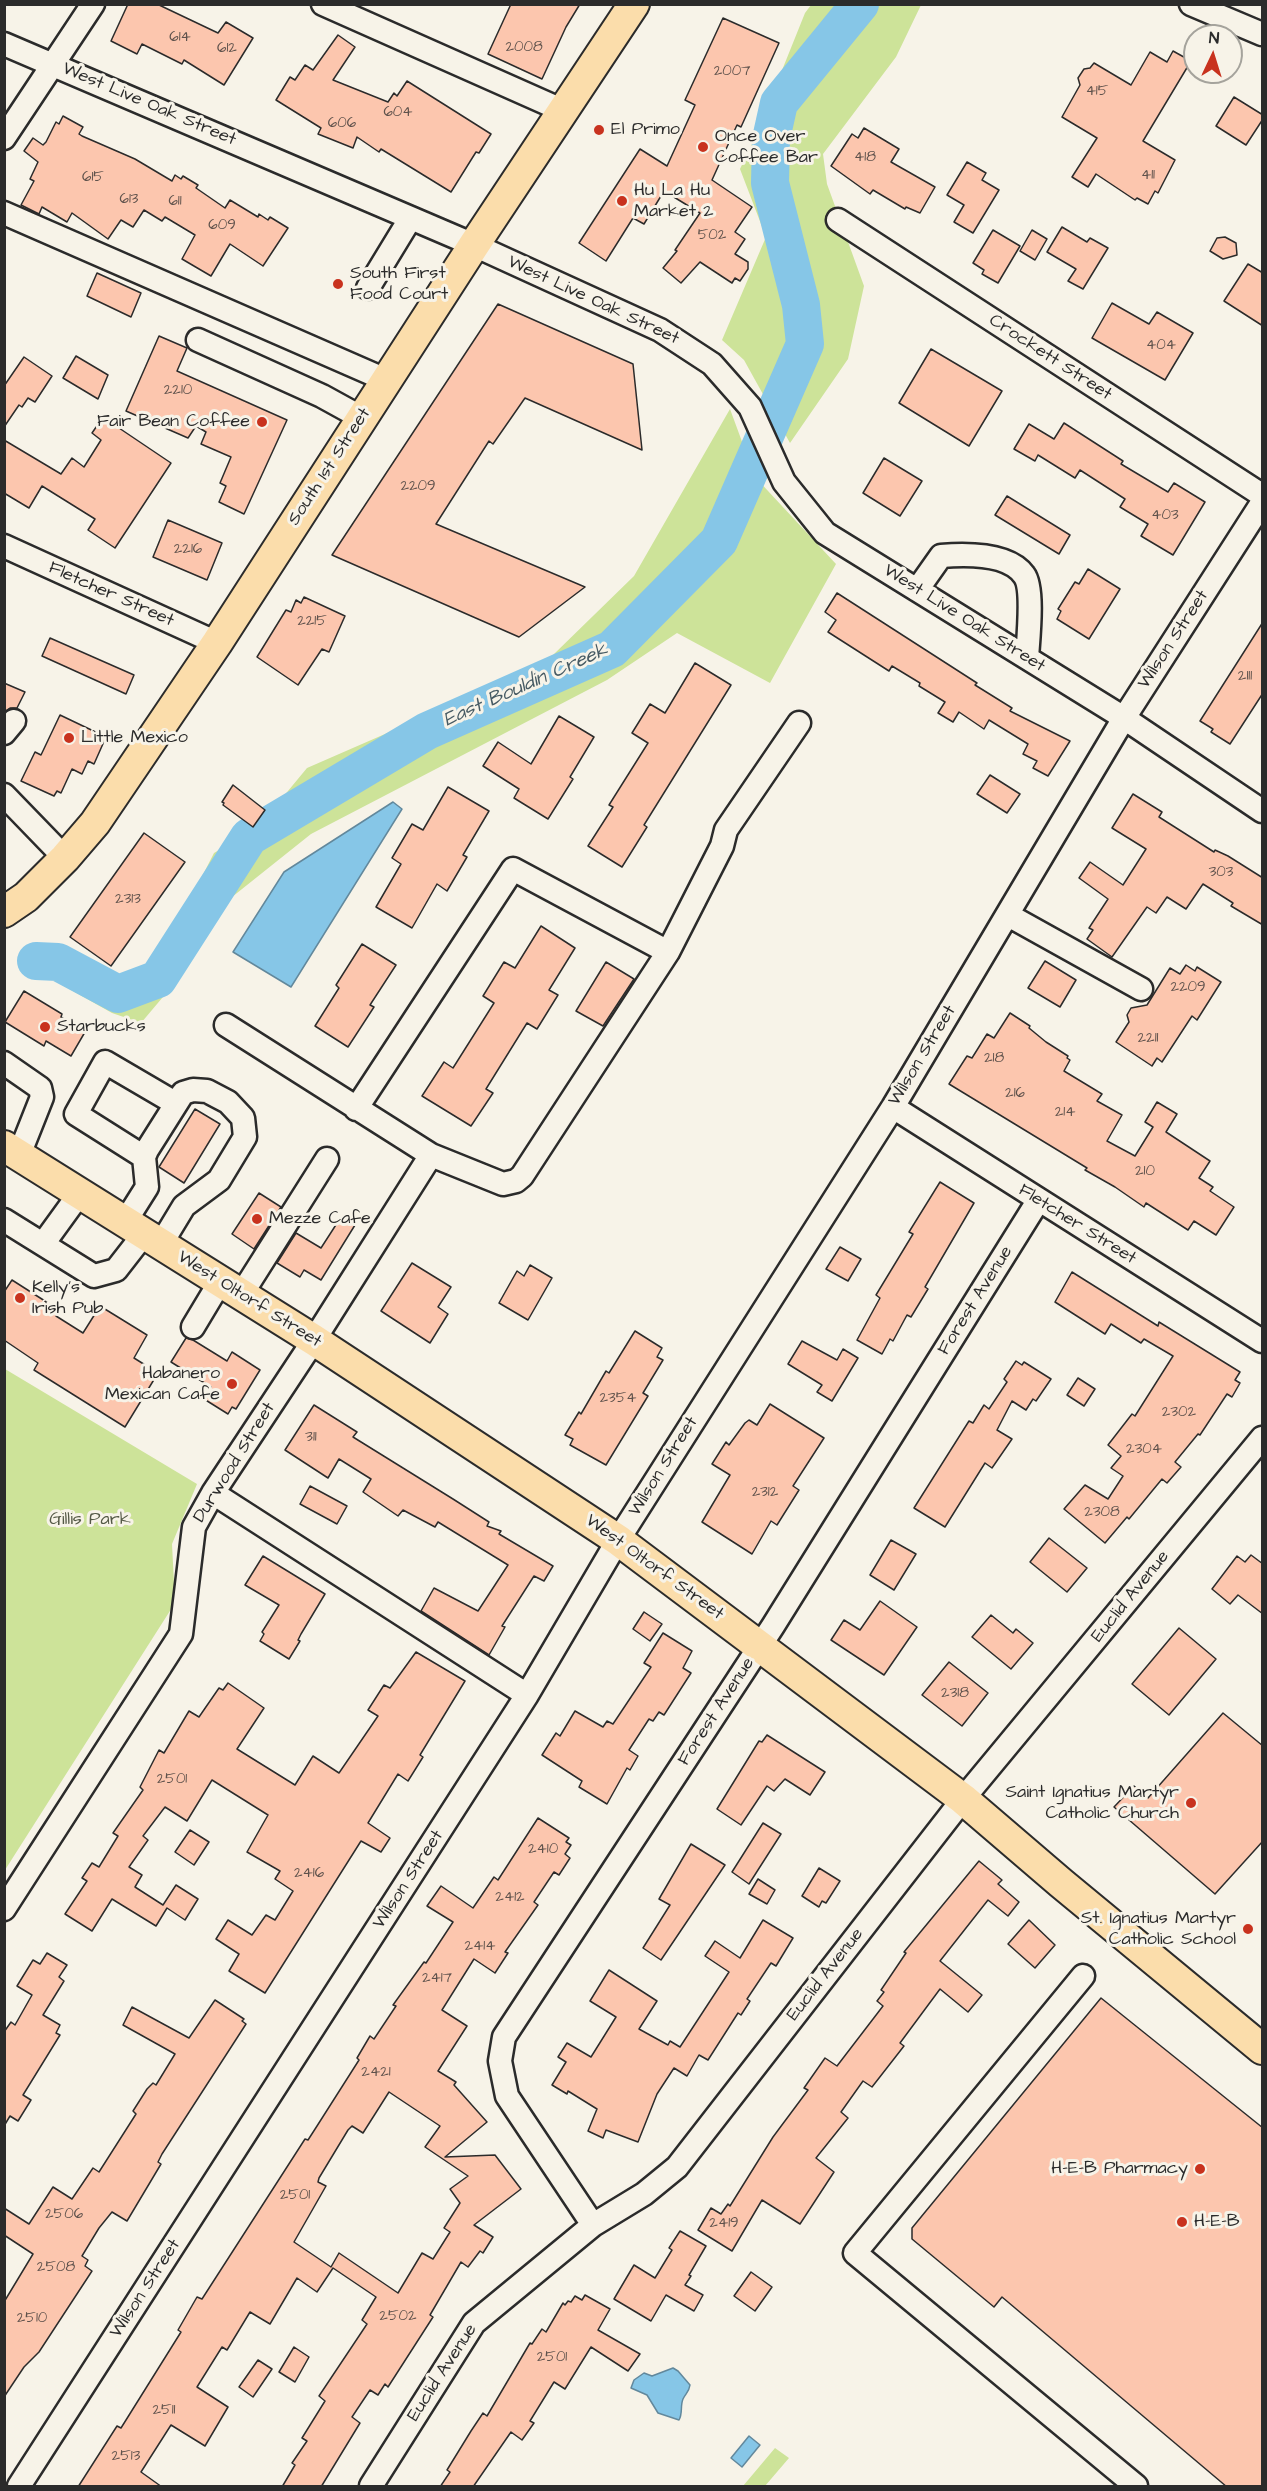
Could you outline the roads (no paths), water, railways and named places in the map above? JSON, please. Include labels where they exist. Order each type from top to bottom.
[{"type":"main road","name":"South 1st Street","points":[[4,912],[26,897],[65,858],[95,823],[217,643],[474,245],[634,4]]},
{"type":"main road","name":"West Oltorf Street","points":[[12,1150],[314,1341],[618,1540],[963,1799],[1263,2049]]},
{"type":"street","points":[[4,138],[55,65],[93,4]]},
{"type":"street","points":[[323,4],[564,111]]},
{"type":"street","points":[[1191,4],[1263,34]]},
{"type":"street","name":"West Live Oak Street","points":[[4,44],[474,245],[660,330],[687,345],[712,364],[750,407],[784,482],[825,532],[1124,718],[1263,812]]},
{"type":"street","points":[[4,213],[386,380]]},
{"type":"street","points":[[368,288],[410,219]]},
{"type":"street","name":"Crockett Street","points":[[837,220],[1263,495]]},
{"type":"street","points":[[198,340],[322,396],[362,418]]},
{"type":"street","name":"Wilson Street","points":[[20,2487],[528,1695],[618,1540],[892,1107],[1124,718],[1263,503]]},
{"type":"street","name":"Fletcher Street","points":[[4,546],[217,643]]},
{"type":"street","points":[[917,590],[942,556],[990,557],[1017,569],[1025,576],[1028,584],[1030,626],[1027,658]]},
{"type":"street","points":[[226,1026],[431,1155],[502,1184],[516,1181],[668,952],[722,846],[731,821],[799,723]]},
{"type":"street","points":[[4,795],[65,858]]},
{"type":"street","points":[[356,1109],[513,869],[668,952]]},
{"type":"street","points":[[1008,915],[1141,989]]},
{"type":"street","points":[[144,1157],[76,1114],[87,1093],[105,1062],[175,1103]]},
{"type":"street","points":[[4,1063],[40,1088],[42,1097],[12,1150]]},
{"type":"street","points":[[4,1220],[94,1276],[116,1270],[143,1233],[219,1180],[245,1137],[243,1118],[236,1109],[218,1095],[193,1090],[183,1093],[144,1157],[147,1186],[143,1233]]},
{"type":"street","name":"Fletcher Street","points":[[892,1107],[1263,1341]]},
{"type":"street","name":"Durwood Street","points":[[4,1909],[181,1634],[194,1527],[213,1493],[314,1341],[431,1155]]},
{"type":"street","points":[[193,1327],[231,1288],[327,1158]]},
{"type":"street","points":[[43,1244],[80,1193]]},
{"type":"street","name":"Forest Avenue","points":[[593,2226],[507,2096],[500,2061],[504,2037],[760,1645],[1038,1200]]},
{"type":"street","name":"Euclid Avenue","points":[[371,2487],[474,2323],[593,2226],[644,2194],[677,2167],[963,1799],[1263,1438]]},
{"type":"street","points":[[213,1493],[528,1695]]},
{"type":"street","points":[[1083,1976],[855,2253],[1136,2487]]},
{"type":"water","points":[[393,802],[402,809],[291,987],[233,952],[284,872]]},
{"type":"water","points":[[673,2368],[690,2385],[682,2402],[679,2420],[658,2413],[647,2395],[631,2388],[634,2380],[644,2373],[652,2376]]},
{"type":"water","points":[[749,2436],[760,2445],[742,2467],[731,2458]]},
{"type":"waterway","name":"East Bouldin Creek","points":[[36,961],[58,962],[118,994],[158,979],[249,837],[427,731],[612,649],[719,541],[805,344],[801,305],[770,183],[771,139],[779,103],[860,4]]},
{"type":"place","name":"El Primo","points":[[599,130]]},
{"type":"place","name":"Once Over Coffee Bar","points":[[703,147]]},
{"type":"place","name":"Hu La Hu Market 2","points":[[622,201]]},
{"type":"place","name":"South First Food Court","points":[[338,284]]},
{"type":"place","name":"Fair Bean Coffee","points":[[262,422]]},
{"type":"place","name":"Little Mexico","points":[[69,738]]},
{"type":"place","name":"Starbucks","points":[[45,1027]]},
{"type":"place","name":"Mezze Cafe","points":[[257,1219]]},
{"type":"place","name":"Kelly's Irish Pub","points":[[20,1298]]},
{"type":"place","name":"Habanero Mexican Cafe","points":[[232,1384]]},
{"type":"place","name":"Saint Ignatius Martyr Catholic Church","points":[[1191,1803]]},
{"type":"place","name":"St. Ignatius Martyr Catholic School","points":[[1248,1929]]},
{"type":"place","name":"H-E-B Pharmacy","points":[[1200,2169]]},
{"type":"place","name":"H-E-B","points":[[1182,2222]]},
{"type":"park label","name":"Gillis Park","points":[[90,1520]]}]
